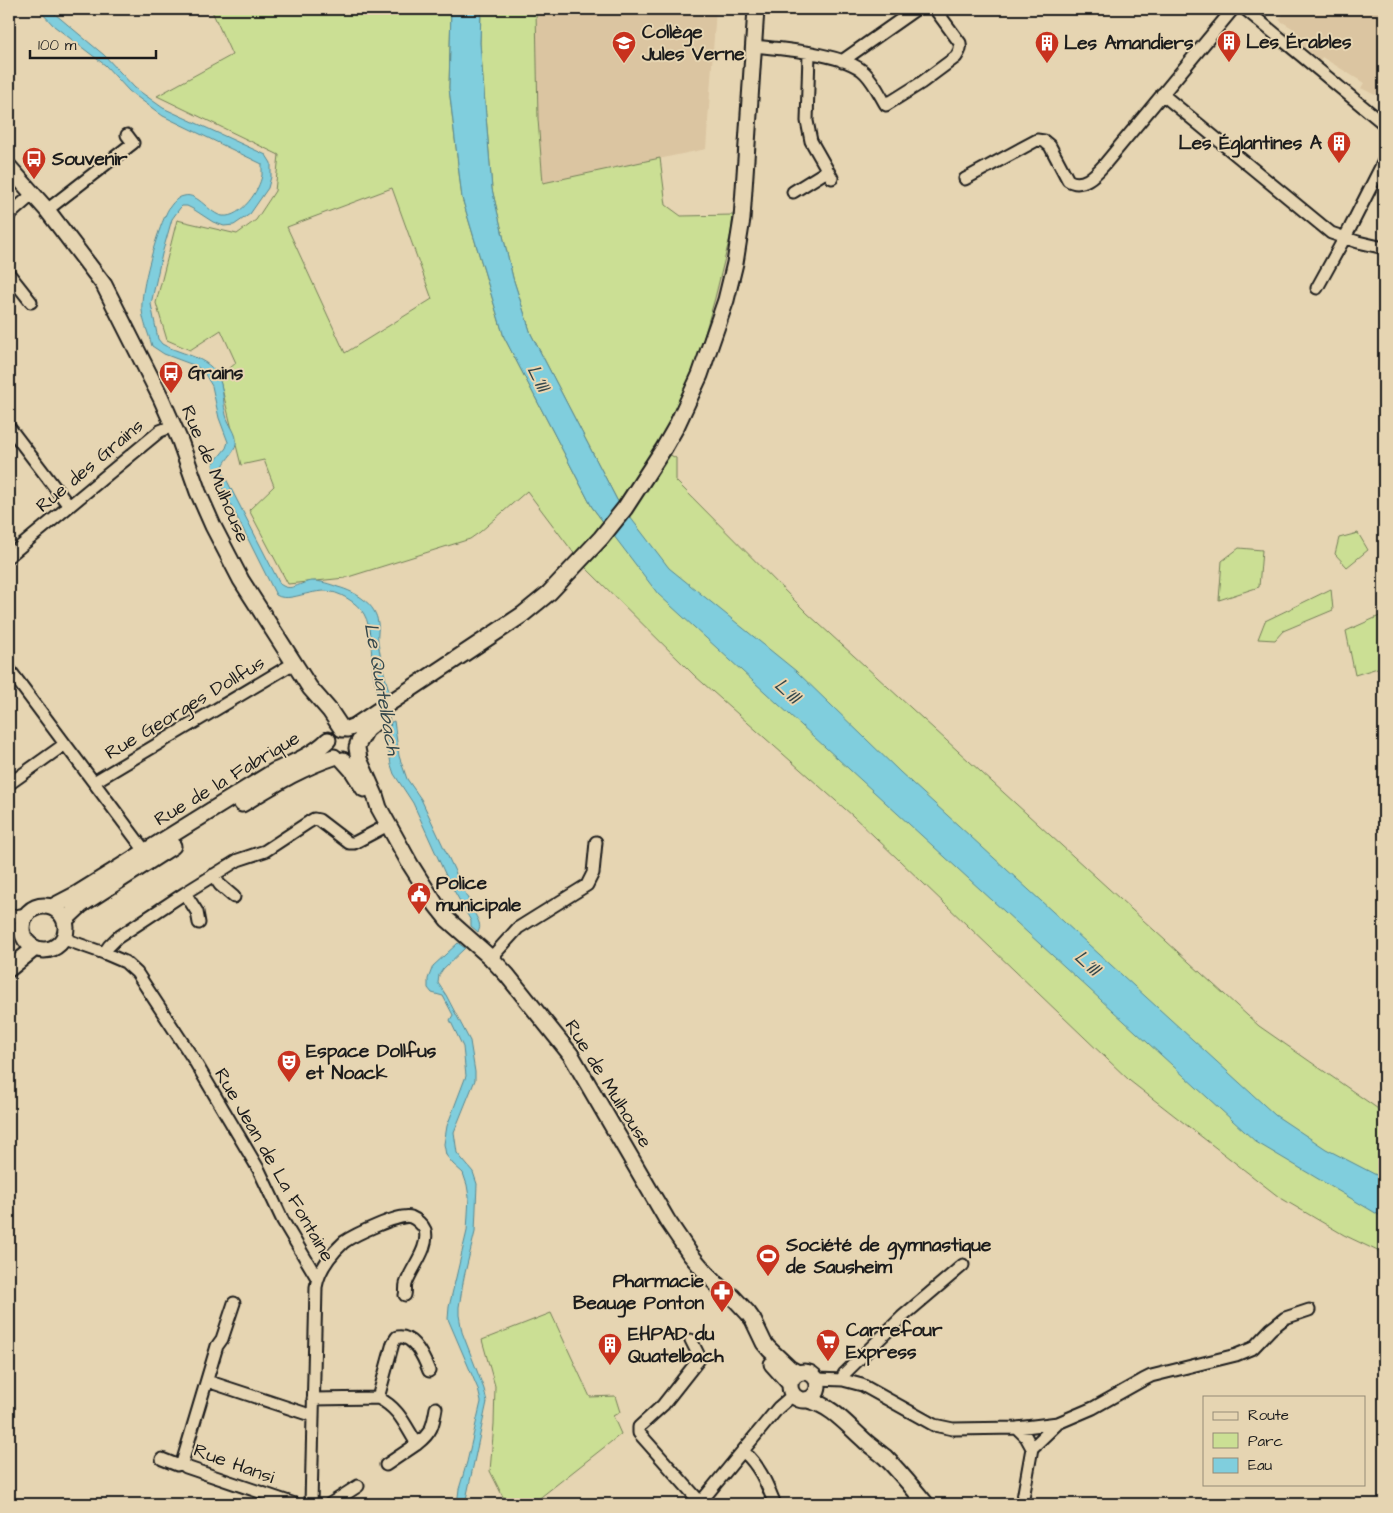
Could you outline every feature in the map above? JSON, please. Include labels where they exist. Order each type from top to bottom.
[{"type":"main road","points":[[358,746],[355,735],[337,733],[328,749],[338,758],[352,756],[358,746],[366,730],[379,714],[522,615],[549,593],[582,559],[625,508],[676,427],[706,359],[726,300],[735,263],[742,219],[756,9]]},
{"type":"main road","name":"Rue de Mulhouse","points":[[9,167],[76,246],[104,285],[161,398],[198,492],[229,558],[310,688],[330,710],[337,733]]},
{"type":"main road","name":"Rue de la Fabrique","points":[[65,920],[81,905],[148,855],[274,772],[308,754],[337,733],[379,714]]},
{"type":"main road","name":"Rue de Mulhouse","points":[[358,746],[362,766],[375,794],[379,808],[430,897],[448,920],[491,958],[525,995],[571,1055],[690,1254],[725,1293],[732,1296],[748,1313],[764,1343],[789,1368],[818,1402],[829,1408],[884,1456],[926,1504]]},
{"type":"main road","name":"Rue de Mulhouse","points":[[338,758],[352,770],[370,798],[379,808]]},
{"type":"main road","name":"Rue de la Fabrique","points":[[52,907],[312,764],[338,758]]},
{"type":"main road","points":[[9,963],[22,926],[36,907],[52,907],[60,912],[65,920],[66,933],[64,939],[54,948],[42,950],[22,926]]},
{"type":"main road","points":[[9,970],[22,926]]},
{"type":"street","points":[[842,61],[916,9]]},
{"type":"street","points":[[753,46],[809,53],[856,66],[869,78],[886,105],[921,83],[956,57],[961,48],[960,43],[935,9]]},
{"type":"street","points":[[965,179],[1037,140],[1044,141],[1050,146],[1068,180],[1078,183],[1089,179],[1104,165],[1232,9]]},
{"type":"street","points":[[1245,9],[1384,124]]},
{"type":"street","points":[[793,192],[829,174],[811,141],[807,121],[809,53]]},
{"type":"street","points":[[853,53],[856,66]]},
{"type":"street","points":[[1162,94],[1331,233],[1384,248]]},
{"type":"street","points":[[47,210],[133,143],[127,135]]},
{"type":"street","points":[[1317,288],[1384,161]]},
{"type":"street","points":[[9,215],[33,194]]},
{"type":"street","points":[[9,274],[31,302]]},
{"type":"street","name":"Rue des Grains","points":[[9,556],[160,431],[173,426]]},
{"type":"street","points":[[9,427],[69,506]]},
{"type":"street","name":"Rue Georges Dollfus","points":[[94,782],[294,663]]},
{"type":"street","points":[[9,669],[148,855]]},
{"type":"street","points":[[9,784],[65,744]]},
{"type":"street","points":[[104,953],[117,938],[185,892],[238,860],[265,851],[314,819],[319,820],[349,843],[354,843],[388,825]]},
{"type":"street","points":[[491,958],[518,928],[587,885],[593,873],[596,842]]},
{"type":"street","points":[[213,875],[220,885],[234,897]]},
{"type":"street","points":[[185,892],[197,912],[199,923]]},
{"type":"street","name":"Rue Jean de La Fontaine","points":[[64,939],[125,962],[137,973],[194,1060],[259,1170],[283,1220],[317,1278],[311,1504]]},
{"type":"street","points":[[317,1278],[332,1254],[344,1242],[356,1234],[401,1217],[411,1217],[419,1222],[425,1230],[425,1242],[422,1254],[406,1284],[405,1295]]},
{"type":"street","points":[[847,1381],[844,1374],[902,1317],[963,1265]]},
{"type":"street","points":[[182,1463],[217,1346],[222,1338],[234,1303]]},
{"type":"street","points":[[691,1340],[700,1358],[663,1405],[639,1427],[639,1433],[700,1504],[778,1408],[804,1387],[847,1381],[862,1385],[934,1425],[953,1429],[1017,1428],[1058,1423],[1093,1408],[1151,1376],[1228,1358],[1253,1348],[1271,1329],[1286,1318],[1308,1310]]},
{"type":"street","points":[[378,1398],[392,1343],[397,1337],[402,1336],[408,1339],[425,1360],[429,1371]]},
{"type":"street","points":[[206,1381],[313,1416]]},
{"type":"street","points":[[314,1399],[378,1398],[388,1403],[397,1411],[417,1444]]},
{"type":"street","points":[[386,1465],[427,1437],[433,1428],[436,1408]]},
{"type":"street","points":[[1022,1504],[1032,1448],[1058,1423]]},
{"type":"street","points":[[1017,1428],[1026,1437],[1032,1448]]},
{"type":"street","points":[[744,1452],[752,1459],[764,1479],[775,1504]]},
{"type":"street","name":"Rue Hansi","points":[[162,1459],[177,1464],[182,1463],[186,1468],[295,1504]]},
{"type":"street","points":[[330,1504],[358,1486]]},
{"type":"shaded area","name":"Collège Jules Verne","points":[[536,9],[716,9],[706,149],[543,183],[538,119]]},
{"type":"shaded area","points":[[1287,9],[1384,9],[1384,95],[1378,91],[1375,95],[1361,88],[1364,83],[1322,57],[1320,61],[1290,36],[1294,29],[1279,20]]},
{"type":"green space","points":[[211,9],[451,9],[449,88],[462,198],[504,337],[592,507],[610,531],[627,513],[617,500],[531,334],[513,278],[492,189],[480,43],[481,9],[536,9],[538,119],[543,183],[660,158],[666,205],[681,216],[733,215],[731,233],[715,298],[694,372],[655,447],[676,458],[676,481],[807,613],[1259,1026],[1384,1113],[1384,1254],[1344,1235],[1279,1197],[1130,1081],[853,816],[695,676],[582,564],[527,491],[470,539],[345,578],[288,584],[249,510],[274,486],[264,460],[241,465],[219,377],[236,363],[221,330],[190,350],[167,340],[156,303],[177,220],[237,234],[256,220],[275,191],[279,155],[157,96],[232,55]],"holes":[[[392,188],[432,299],[345,353],[287,227]]]},
{"type":"green space","points":[[1358,533],[1368,550],[1347,567],[1335,554],[1339,538]]},
{"type":"green space","points":[[1239,548],[1262,550],[1259,587],[1219,600],[1222,561]]},
{"type":"green space","points":[[1331,589],[1333,610],[1283,631],[1275,640],[1258,639],[1265,621]]},
{"type":"green space","points":[[1384,614],[1384,666],[1355,675],[1346,631]]},
{"type":"green space","points":[[551,1313],[590,1397],[615,1396],[620,1412],[613,1416],[621,1434],[530,1504],[503,1497],[490,1471],[495,1386],[482,1340]]},
{"type":"water","points":[[40,9],[49,9],[104,55],[135,88],[163,108],[266,155],[271,163],[271,177],[268,188],[250,214],[234,225],[224,226],[213,222],[187,206],[182,206],[172,219],[151,304],[158,339],[162,344],[170,348],[205,362],[217,375],[222,388],[226,415],[236,440],[235,448],[224,464],[222,471],[280,584],[292,587],[312,581],[325,583],[345,589],[358,596],[373,610],[378,623],[378,643],[389,691],[379,698],[373,674],[371,641],[367,620],[357,605],[341,595],[330,591],[288,598],[276,595],[214,471],[213,464],[226,448],[228,442],[219,418],[212,386],[203,371],[196,366],[164,354],[152,346],[142,310],[146,276],[150,261],[158,234],[171,205],[178,198],[189,196],[199,200],[218,215],[223,216],[236,213],[243,208],[258,188],[262,175],[262,164],[163,116],[129,91],[105,65],[54,26]]},
{"type":"water","name":"L'Ill","points":[[451,9],[481,9],[480,43],[492,189],[513,278],[531,334],[617,500],[669,568],[796,671],[900,772],[1275,1115],[1326,1149],[1384,1179],[1384,1218],[1256,1142],[658,594],[592,507],[504,337],[462,198],[449,88]]},
{"type":"water","points":[[394,721],[399,756],[407,779],[421,799],[477,918],[480,925],[478,932],[471,926],[471,921],[447,878],[413,803],[394,774],[385,725]]},
{"type":"water","points":[[458,943],[465,948],[443,969],[439,975],[438,983],[470,1041],[475,1072],[475,1080],[454,1132],[457,1153],[473,1172],[477,1184],[475,1232],[464,1277],[459,1315],[462,1332],[484,1389],[487,1402],[465,1504],[457,1504],[459,1489],[481,1402],[478,1389],[448,1319],[449,1307],[467,1231],[469,1197],[463,1173],[446,1155],[444,1144],[447,1126],[466,1076],[463,1047],[450,1020],[453,1015],[443,996],[432,993],[428,988],[428,979],[433,966]]},
{"type":"waterway","name":"Le Quatelbach","points":[[387,711],[390,725]]},
{"type":"place","name":"Les Érables","points":[[1229,63]]},
{"type":"place","name":"Collège Jules Verne","points":[[624,64]]},
{"type":"place","name":"Les Amandiers","points":[[1047,64]]},
{"type":"place","name":"Les Églantines A","points":[[1339,164]]},
{"type":"place","name":"Souvenir","points":[[34,180]]},
{"type":"place","name":"Grains","points":[[171,394]]},
{"type":"place","name":"Police municipale","points":[[419,915]]},
{"type":"place","name":"Espace Dollfus et Noack","points":[[289,1083]]},
{"type":"place","name":"Société de gymnastique de Sausheim","points":[[768,1277]]},
{"type":"place","name":"Pharmacie Beauge Ponton","points":[[722,1313]]},
{"type":"place","name":"Carrefour Express","points":[[828,1362]]},
{"type":"place","name":"EHPAD du Quatelbach","points":[[610,1366]]}]
